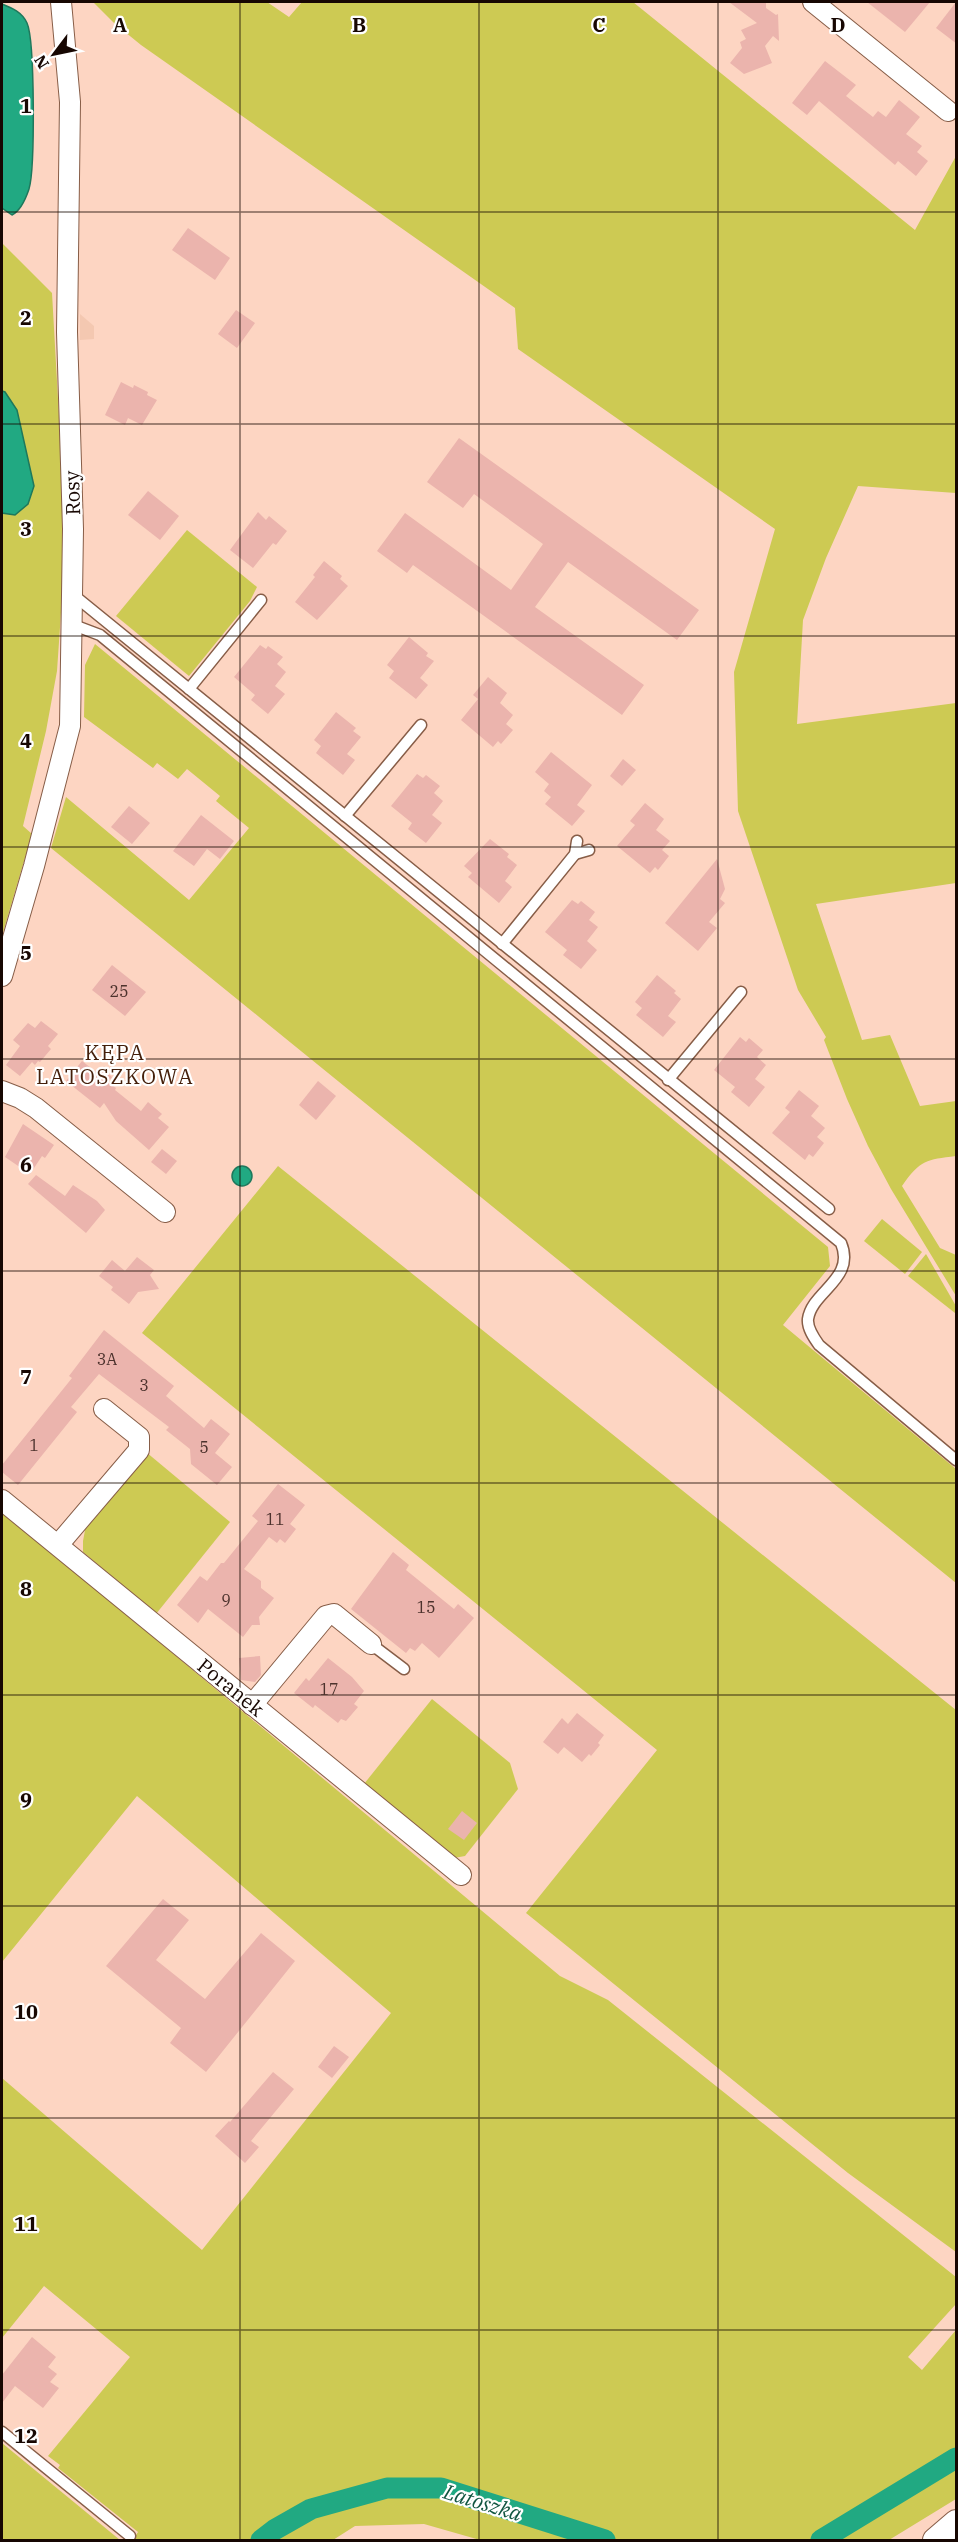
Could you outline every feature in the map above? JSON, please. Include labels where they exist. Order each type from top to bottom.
[{"type":"street","name":"Rosy","points":[[2,976],[34,866],[70,726],[73,529],[67,332],[70,102],[61,2]]},
{"type":"street","points":[[813,2],[948,111]]},
{"type":"street","points":[[2,1091],[36,1108],[165,1212]]},
{"type":"street","points":[[58,1545],[139,1449],[139,1437],[104,1409]]},
{"type":"street","name":"Poranek","points":[[2,1500],[461,1875]]},
{"type":"street","points":[[252,1705],[326,1616],[334,1614],[371,1644]]},
{"type":"street","points":[[935,2541],[957,2522]]},
{"type":"lane","points":[[71,593],[829,1209]]},
{"type":"lane","points":[[189,689],[261,600]]},
{"type":"lane","points":[[71,624],[100,635],[842,1243],[845,1253],[843,1265],[812,1309],[808,1320],[812,1334],[819,1345],[957,1460]]},
{"type":"lane","points":[[345,816],[421,725]]},
{"type":"lane","points":[[502,944],[575,854],[577,841]]},
{"type":"lane","points":[[575,854],[589,850]]},
{"type":"lane","points":[[668,1080],[741,992]]},
{"type":"lane","points":[[371,1644],[404,1669]]},
{"type":"lane","points":[[2,2432],[130,2536]]},
{"type":"shaded area","points":[[93,2],[267,2],[289,17],[302,2],[633,2],[915,230],[956,156],[956,493],[858,486],[826,558],[803,620],[797,724],[956,703],[956,883],[816,904],[862,1040],[890,1035],[920,1106],[956,1101],[956,1156],[925,1162],[914,1170],[902,1186],[940,1248],[956,1255],[956,1296],[891,1189],[868,1146],[824,1040],[826,1037],[798,990],[738,811],[734,672],[775,529],[518,349],[515,308],[141,45]]},
{"type":"shaded area","points":[[2,4],[20,13],[25,19],[30,34],[32,54],[31,177],[24,200],[18,211],[12,215],[2,208]]},
{"type":"shaded area","points":[[2,243],[52,293],[64,505],[62,598],[57,671],[46,731],[23,826],[32,834],[2,936]]},
{"type":"shaded area","points":[[80,314],[94,326],[94,339],[80,340]]},
{"type":"shaded area","points":[[2,391],[17,410],[34,486],[28,504],[15,515],[2,513]]},
{"type":"shaded area","points":[[187,530],[257,587],[250,601],[189,676],[116,616]]},
{"type":"shaded area","points":[[95,644],[828,1247],[830,1266],[783,1325],[956,1469],[956,1583],[51,848],[66,797],[189,900],[249,828],[216,801],[220,796],[187,769],[178,779],[157,763],[153,768],[84,717],[85,665]]},
{"type":"shaded area","points":[[238,1166],[246,1166],[252,1172],[252,1180],[246,1186],[238,1186],[232,1180],[232,1172]]},
{"type":"shaded area","points":[[278,1166],[956,1710],[956,2252],[848,2173],[526,1913],[657,1750],[142,1333]]},
{"type":"shaded area","points":[[882,1219],[922,1252],[905,1274],[864,1241]]},
{"type":"shaded area","points":[[926,1254],[956,1306],[955,1313],[908,1276]]},
{"type":"shaded area","points":[[146,1452],[230,1522],[156,1614],[83,1552],[87,1520]]},
{"type":"shaded area","points":[[2,1511],[560,1976],[608,2000],[956,2277],[956,2304],[908,2357],[922,2370],[956,2330],[956,2499],[889,2540],[480,2540],[424,2524],[355,2526],[333,2540],[133,2540],[138,2532],[58,2468],[60,2465],[48,2456],[130,2357],[44,2286],[2,2338],[2,2078],[202,2250],[391,2013],[137,1796],[2,1962]]},
{"type":"shaded area","points":[[432,1699],[510,1763],[518,1789],[465,1856],[454,1858],[364,1784]]},
{"type":"shaded area","points":[[2,2443],[120,2540],[2,2540]]},
{"type":"building","points":[[729,2],[766,2],[766,8],[778,14],[779,41],[773,36],[765,46],[772,63],[744,74],[730,63],[742,48],[740,42],[746,39],[741,30],[757,23]]},
{"type":"building","points":[[867,2],[930,2],[905,32]]},
{"type":"building","points":[[957,2],[957,44],[936,28]]},
{"type":"building","points":[[825,61],[856,85],[846,96],[873,117],[878,111],[886,117],[899,100],[920,117],[906,134],[922,146],[917,152],[928,161],[916,176],[898,161],[895,165],[819,101],[807,115],[792,103]]},
{"type":"building","points":[[188,228],[230,258],[215,280],[172,250]]},
{"type":"building","points":[[236,310],[255,323],[237,348],[218,334]]},
{"type":"building","points":[[121,382],[148,392],[147,395],[157,400],[142,425],[128,418],[125,425],[105,415]]},
{"type":"building","points":[[459,438],[699,610],[677,640],[568,562],[535,607],[644,685],[622,715],[413,565],[407,573],[377,551],[405,513],[511,590],[543,544],[474,494],[463,508],[427,482]]},
{"type":"building","points":[[148,491],[179,516],[160,540],[128,515]]},
{"type":"building","points":[[258,512],[266,520],[269,516],[287,531],[276,545],[273,543],[253,568],[230,550]]},
{"type":"building","points":[[324,561],[342,576],[340,579],[348,586],[317,620],[295,602],[315,577],[313,575]]},
{"type":"building","points":[[409,637],[428,653],[426,656],[434,661],[420,678],[428,685],[416,699],[389,678],[394,671],[387,665]]},
{"type":"building","points":[[260,645],[266,649],[268,646],[283,657],[277,664],[286,672],[275,686],[285,694],[268,714],[251,700],[255,695],[234,677]]},
{"type":"building","points":[[488,677],[507,693],[500,703],[513,715],[506,724],[513,730],[501,744],[498,741],[493,747],[461,720],[478,699],[473,695]]},
{"type":"building","points":[[336,712],[356,728],[353,731],[361,737],[347,754],[355,760],[343,775],[316,753],[321,746],[314,740]]},
{"type":"building","points":[[551,752],[592,785],[577,805],[585,811],[572,826],[545,804],[551,797],[544,791],[549,784],[535,772]]},
{"type":"building","points":[[623,759],[636,770],[622,786],[610,776]]},
{"type":"building","points":[[417,774],[423,778],[426,775],[440,786],[434,793],[443,801],[432,815],[442,823],[426,843],[408,829],[412,823],[391,806]]},
{"type":"building","points":[[645,803],[664,819],[656,830],[670,841],[662,850],[669,856],[658,870],[655,867],[650,873],[617,846],[635,825],[630,821]]},
{"type":"building","points":[[129,806],[150,823],[132,844],[111,827]]},
{"type":"building","points":[[201,815],[234,841],[220,859],[207,849],[194,866],[173,851]]},
{"type":"building","points":[[490,839],[509,854],[507,857],[517,865],[505,881],[512,887],[499,903],[468,877],[472,873],[464,866]]},
{"type":"building","points":[[717,859],[725,889],[720,899],[725,903],[709,922],[717,928],[698,951],[665,923]]},
{"type":"building","points":[[572,900],[578,904],[581,901],[595,912],[589,920],[598,927],[587,941],[597,950],[581,969],[563,955],[567,950],[545,932]]},
{"type":"building","points":[[112,965],[146,992],[125,1016],[92,990]]},
{"type":"building","points":[[657,975],[676,991],[674,993],[681,999],[668,1016],[676,1022],[663,1037],[636,1015],[642,1008],[635,1002]]},
{"type":"building","points":[[41,1021],[58,1034],[48,1046],[51,1049],[40,1062],[38,1061],[35,1065],[32,1062],[20,1076],[6,1065],[20,1046],[13,1040],[28,1023],[35,1028]]},
{"type":"building","points":[[740,1037],[746,1042],[749,1038],[763,1050],[757,1057],[766,1065],[755,1079],[765,1087],[749,1107],[731,1092],[735,1087],[714,1070]]},
{"type":"building","points":[[82,1061],[96,1072],[100,1067],[112,1077],[108,1082],[141,1111],[148,1102],[162,1114],[158,1118],[169,1127],[149,1150],[116,1121],[104,1103],[100,1108],[66,1081]]},
{"type":"building","points":[[318,1081],[336,1096],[316,1120],[299,1105]]},
{"type":"building","points":[[799,1090],[819,1106],[811,1116],[825,1128],[817,1137],[824,1143],[813,1157],[809,1154],[805,1160],[772,1133],[790,1112],[785,1108]]},
{"type":"building","points":[[23,1124],[54,1145],[45,1158],[42,1156],[30,1174],[5,1157]]},
{"type":"building","points":[[162,1149],[177,1161],[166,1174],[151,1162]]},
{"type":"building","points":[[36,1175],[65,1196],[73,1185],[97,1201],[105,1210],[86,1233],[28,1184]]},
{"type":"building","points":[[137,1257],[154,1270],[150,1275],[159,1289],[138,1292],[129,1304],[111,1290],[113,1287],[99,1276],[112,1260],[125,1271]]},
{"type":"building","points":[[104,1330],[174,1386],[166,1396],[204,1428],[211,1419],[230,1434],[215,1453],[232,1467],[217,1485],[191,1464],[190,1449],[166,1430],[169,1427],[99,1374],[71,1407],[77,1412],[18,1485],[2,1472],[2,1465],[72,1378],[69,1376]]},
{"type":"building","points":[[278,1484],[305,1505],[290,1524],[296,1529],[285,1543],[280,1539],[277,1543],[269,1537],[244,1569],[261,1581],[261,1588],[274,1598],[259,1617],[260,1625],[252,1625],[243,1637],[208,1609],[198,1623],[177,1605],[200,1576],[207,1581],[221,1563],[224,1563],[258,1521],[252,1516]]},
{"type":"building","points":[[393,1552],[409,1565],[406,1570],[454,1609],[458,1604],[474,1618],[439,1658],[422,1643],[415,1651],[410,1648],[406,1653],[351,1609]]},
{"type":"building","points":[[260,1656],[261,1675],[255,1682],[241,1680],[239,1658]]},
{"type":"building","points":[[328,1658],[352,1677],[364,1691],[354,1704],[358,1707],[346,1721],[341,1719],[338,1723],[315,1705],[313,1708],[294,1693],[306,1678],[309,1681]]},
{"type":"building","points":[[577,1713],[604,1735],[598,1743],[600,1745],[591,1756],[589,1754],[582,1762],[564,1747],[558,1754],[543,1742],[562,1718],[568,1724]]},
{"type":"building","points":[[462,1811],[477,1823],[464,1840],[448,1829]]},
{"type":"building","points":[[163,1899],[189,1920],[156,1960],[205,1999],[261,1933],[295,1961],[206,2072],[170,2043],[181,2028],[106,1966]]},
{"type":"building","points":[[334,2046],[349,2057],[332,2078],[318,2067]]},
{"type":"building","points":[[273,2072],[294,2089],[251,2141],[259,2147],[245,2163],[215,2136]]},
{"type":"building","points":[[32,2337],[56,2357],[48,2367],[57,2374],[50,2382],[59,2388],[43,2408],[15,2386],[2,2403],[2,2375]]},
{"type":"waterway","name":"Latoszka","points":[[821,2540],[956,2458]]},
{"type":"waterway","name":"Latoszka","points":[[261,2540],[311,2509],[387,2488],[441,2488],[605,2540]]},
{"type":"district","name":"KĘPA LATOSZKOWA","points":[[115,1064]]}]
